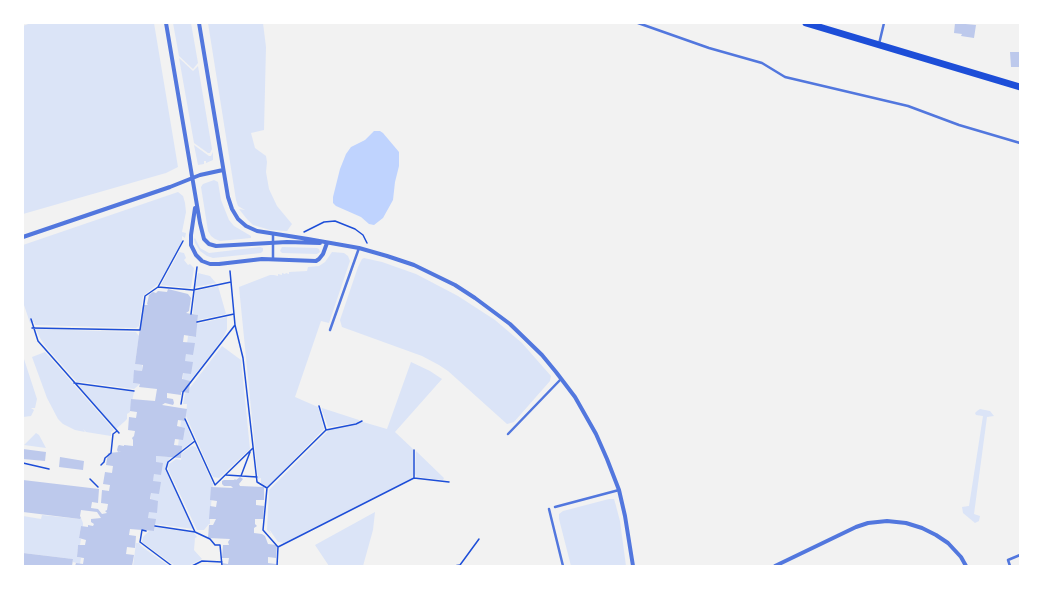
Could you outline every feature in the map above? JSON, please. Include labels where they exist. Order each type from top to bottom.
[{"type":"main road","points":[[806,23],[1020,87]]},
{"type":"street","points":[[166,23],[202,235],[209,244],[216,246],[273,243],[327,243]]},
{"type":"street","points":[[199,23],[229,202],[240,222],[261,232],[359,248],[400,260],[426,270],[455,285],[476,298],[510,324],[542,355],[562,379],[582,409],[596,434],[619,490],[633,566]]},
{"type":"street","points":[[23,237],[170,187],[192,178],[223,170]]},
{"type":"street","points":[[196,199],[190,240],[194,252],[202,260],[214,264],[273,259],[316,260],[323,254],[327,243]]},
{"type":"street","points":[[775,566],[868,522],[887,521],[906,523],[922,528],[936,535],[948,543],[961,557],[966,566]]},
{"type":"lane","points":[[638,23],[709,48],[762,63],[785,77],[908,106],[959,125],[1020,143]]},
{"type":"lane","points":[[879,45],[884,23]]},
{"type":"lane","points":[[273,234],[273,259]]},
{"type":"lane","points":[[330,330],[359,248]]},
{"type":"lane","points":[[508,434],[562,379]]},
{"type":"lane","points":[[555,507],[619,490]]},
{"type":"lane","points":[[549,509],[563,566]]},
{"type":"lane","points":[[1010,566],[1008,560],[1020,555]]},
{"type":"path","points":[[293,237],[324,222],[335,222],[348,226],[360,233],[366,241],[370,251]]},
{"type":"path","points":[[33,328],[140,330],[145,296],[158,287],[183,241]]},
{"type":"path","points":[[191,314],[197,267]]},
{"type":"path","points":[[230,272],[235,325],[243,358],[257,482],[267,488]]},
{"type":"path","points":[[158,287],[193,290],[231,282]]},
{"type":"path","points":[[198,322],[234,314]]},
{"type":"path","points":[[31,319],[38,341],[119,433]]},
{"type":"path","points":[[182,404],[183,392],[235,325]]},
{"type":"path","points":[[74,383],[134,390]]},
{"type":"path","points":[[319,406],[326,430]]},
{"type":"path","points":[[185,419],[215,485],[251,451]]},
{"type":"path","points":[[277,566],[278,547],[263,530],[267,488],[326,430],[356,424],[362,421]]},
{"type":"path","points":[[101,465],[104,462],[105,457],[111,453],[113,434],[117,431]]},
{"type":"path","points":[[195,441],[168,462],[166,469],[195,532]]},
{"type":"path","points":[[241,476],[253,448]]},
{"type":"path","points":[[414,450],[414,478]]},
{"type":"path","points":[[23,463],[49,469]]},
{"type":"path","points":[[226,475],[257,477]]},
{"type":"path","points":[[278,547],[414,478],[449,482]]},
{"type":"path","points":[[90,479],[98,487]]},
{"type":"path","points":[[155,526],[195,532],[210,539],[215,545],[220,545],[222,566]]},
{"type":"path","points":[[146,531],[142,530],[140,542],[172,566]]},
{"type":"path","points":[[454,566],[461,565],[479,539]]},
{"type":"path","points":[[192,566],[202,561],[222,562]]},
{"type":"shaded area","points":[[31,23],[154,23],[178,167],[166,173],[23,214],[23,26]]},
{"type":"shaded area","points":[[173,23],[191,23],[198,63],[193,69],[179,56]]},
{"type":"shaded area","points":[[208,23],[263,23],[266,47],[264,130],[251,133],[255,148],[266,156],[266,172],[269,189],[277,206],[292,224],[287,231],[270,230],[253,225],[239,209],[245,210],[238,206],[236,200]]},
{"type":"shaded area","points":[[179,58],[193,71],[198,66],[212,149],[210,153],[194,143]]},
{"type":"shaded area","points":[[194,145],[209,156],[211,156],[213,152],[213,160],[206,163],[206,161],[204,161],[204,164],[198,165]]},
{"type":"shaded area","points":[[214,180],[218,182],[221,200],[229,220],[234,226],[251,236],[251,238],[220,241],[211,236],[208,231],[201,187],[203,184]]},
{"type":"shaded area","points":[[178,192],[183,196],[185,203],[186,212],[182,232],[186,233],[185,238],[182,236],[182,241],[159,283],[143,296],[139,326],[136,328],[35,325],[34,322],[30,323],[23,302],[23,245]]},
{"type":"shaded area","points":[[195,238],[200,248],[209,253],[260,247],[263,248],[263,251],[261,253],[213,258],[200,251],[195,243]]},
{"type":"shaded area","points":[[282,247],[317,248],[320,252],[317,254],[282,253],[280,251]]},
{"type":"shaded area","points":[[179,252],[184,253],[186,258],[184,260],[188,265],[190,264],[194,268],[191,288],[161,285]]},
{"type":"shaded area","points":[[332,252],[344,253],[348,256],[350,261],[329,323],[321,321],[295,397],[318,407],[324,429],[267,487],[261,483],[261,478],[258,479],[239,287],[270,275],[278,276],[278,274],[282,275],[282,273],[289,274],[289,272],[307,271],[308,267],[319,266],[325,262]]},
{"type":"shaded area","points":[[364,258],[382,262],[416,274],[458,296],[495,320],[522,343],[551,376],[550,381],[514,422],[507,424],[448,371],[439,365],[422,356],[342,327],[340,320],[358,267]]},
{"type":"shaded area","points":[[198,273],[210,276],[216,283],[195,287]]},
{"type":"shaded area","points":[[218,286],[226,314],[198,320],[198,315],[193,314],[195,291]]},
{"type":"shaded area","points":[[227,317],[227,329],[224,336],[181,392],[188,336],[196,337],[197,324]]},
{"type":"shaded area","points":[[36,329],[136,332],[139,336],[135,364],[142,365],[142,371],[135,370],[133,383],[140,384],[134,389],[82,382],[78,383],[46,347]]},
{"type":"shaded area","points":[[222,346],[241,360],[250,449],[219,478],[213,477],[186,416],[187,404],[183,404],[185,394]]},
{"type":"shaded area","points":[[45,352],[114,430],[111,432],[111,436],[86,432],[83,429],[85,432],[75,430],[63,424],[58,419],[47,398],[32,357]]},
{"type":"shaded area","points":[[23,356],[37,399],[35,408],[31,408],[34,410],[31,416],[23,417]]},
{"type":"shaded area","points":[[411,362],[430,371],[442,379],[395,432],[413,449],[412,478],[284,543],[278,542],[269,529],[271,534],[267,530],[269,490],[329,430],[363,422],[387,429]]},
{"type":"shaded area","points":[[81,385],[134,392],[130,412],[127,414],[127,419],[116,429],[79,386]]},
{"type":"shaded area","points":[[322,408],[359,421],[356,423],[328,427]]},
{"type":"shaded area","points":[[980,409],[990,411],[994,416],[987,417],[974,514],[980,516],[979,521],[975,523],[963,513],[962,507],[969,506],[983,416],[976,415],[975,413]]},
{"type":"shaded area","points":[[181,421],[185,421],[193,441],[169,459],[165,469],[193,529],[155,524],[148,518],[156,456],[169,457],[178,446]]},
{"type":"shaded area","points":[[36,433],[39,435],[46,448],[24,445]]},
{"type":"shaded area","points":[[192,446],[196,447],[213,484],[210,506],[210,524],[204,530],[197,530],[168,469],[169,464],[176,459],[181,460],[182,453]]},
{"type":"shaded area","points":[[416,451],[444,478],[443,480],[417,477],[415,474]]},
{"type":"shaded area","points":[[614,499],[620,521],[626,566],[571,566],[559,514],[563,511]]},
{"type":"shaded area","points":[[375,512],[373,530],[363,566],[329,566],[315,545]]},
{"type":"shaded area","points":[[42,515],[81,518],[83,526],[81,526],[79,538],[81,539],[80,545],[78,545],[77,557],[81,558],[80,564],[73,562],[73,559],[23,553],[23,516],[41,519]]},
{"type":"shaded area","points":[[155,527],[194,533],[197,537],[195,538],[194,550],[202,559],[188,566],[175,566],[142,542],[143,537],[149,531],[154,531]]},
{"type":"shaded area","points":[[136,543],[139,543],[169,566],[133,566]]},
{"type":"water","points":[[374,131],[380,131],[383,133],[399,152],[399,166],[393,200],[383,218],[374,225],[369,224],[361,217],[336,206],[333,203],[333,197],[340,169],[346,154],[351,147],[365,140]]},
{"type":"building","points":[[955,23],[976,25],[974,38],[961,36],[962,34],[954,33]]},
{"type":"building","points":[[1010,52],[1020,52],[1020,67],[1011,67]]},
{"type":"building","points":[[168,289],[188,294],[191,298],[189,311],[186,313],[198,315],[196,337],[184,335],[183,342],[195,343],[193,355],[186,354],[185,361],[193,362],[191,374],[183,373],[182,379],[190,381],[189,393],[181,392],[181,395],[167,393],[167,398],[173,399],[174,403],[173,405],[165,403],[162,405],[187,409],[185,421],[178,420],[177,426],[185,428],[183,440],[175,439],[174,445],[182,446],[181,458],[156,456],[156,462],[163,463],[161,475],[154,474],[153,481],[161,482],[159,494],[151,493],[150,499],[158,501],[157,513],[149,512],[148,518],[156,519],[154,531],[130,529],[129,535],[136,536],[135,548],[127,547],[126,554],[134,555],[132,566],[75,566],[76,563],[83,564],[84,558],[77,557],[78,545],[85,545],[86,540],[79,538],[81,526],[93,526],[94,524],[91,522],[91,519],[101,518],[97,512],[81,510],[80,519],[23,512],[23,480],[99,489],[98,503],[92,502],[91,508],[98,509],[102,514],[107,513],[105,511],[107,510],[108,504],[101,503],[102,490],[109,491],[110,485],[103,484],[105,472],[112,473],[113,466],[106,465],[108,453],[119,452],[121,451],[118,452],[117,450],[119,445],[133,446],[132,438],[135,431],[128,430],[129,417],[136,418],[137,412],[130,411],[131,399],[155,401],[157,389],[139,387],[140,384],[133,383],[134,370],[142,371],[143,365],[135,364],[143,305],[148,305],[149,295],[153,292],[167,292]]},
{"type":"building","points":[[23,449],[46,452],[45,461],[23,459]]},
{"type":"building","points":[[60,457],[84,461],[83,470],[59,467]]},
{"type":"building","points":[[240,477],[243,479],[239,484],[240,486],[264,487],[264,500],[256,500],[256,505],[264,506],[263,519],[255,519],[255,524],[257,526],[254,528],[254,533],[265,536],[268,544],[277,545],[276,558],[268,557],[268,563],[276,564],[276,566],[222,566],[222,563],[228,564],[229,558],[222,558],[223,545],[229,545],[228,542],[230,539],[208,538],[209,525],[213,525],[216,519],[209,519],[210,506],[216,507],[217,501],[210,500],[211,487],[233,488],[231,486],[224,486],[222,481],[236,480]]},
{"type":"building","points":[[23,553],[73,559],[72,566],[23,566]]}]
